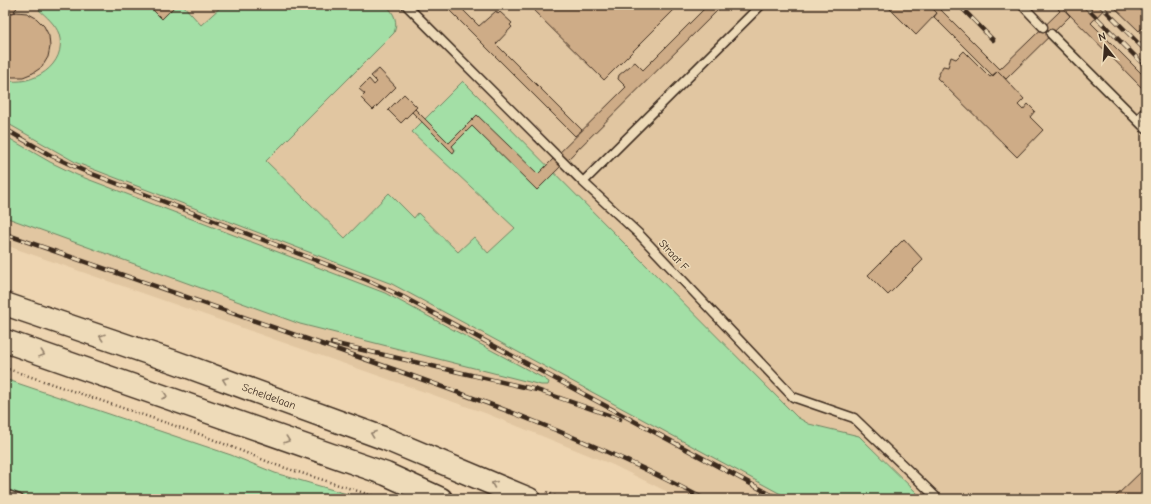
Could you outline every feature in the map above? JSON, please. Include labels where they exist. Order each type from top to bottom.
[{"type":"main road","name":"Scheldelaan","points":[[5,304],[175,362],[386,439],[530,499]]},
{"type":"main road","points":[[5,341],[386,474],[441,499]]},
{"type":"lane","name":"Straat F","points":[[406,5],[584,182],[639,234],[793,397],[854,418],[938,499]]},
{"type":"lane","points":[[584,182],[761,5]]},
{"type":"lane","points":[[1022,5],[1043,27]]},
{"type":"lane","points":[[1051,34],[1146,129]]},
{"type":"lane","points":[[1137,120],[1146,111]]},
{"type":"lane","points":[[5,494],[19,499]]},
{"type":"path","points":[[5,368],[202,435],[276,465],[383,499]]},
{"type":"shaded area","points":[[5,5],[1146,5],[1146,499],[682,499],[613,465],[485,413],[5,245]]},
{"type":"green space","points":[[44,5],[148,5],[162,19],[176,5],[183,5],[201,25],[223,5],[386,5],[395,18],[396,25],[394,33],[266,161],[345,238],[389,193],[414,218],[418,213],[458,252],[474,237],[488,253],[515,228],[412,132],[463,81],[797,417],[809,424],[859,436],[923,499],[790,499],[392,284],[77,163],[5,122],[5,80],[26,80],[36,77],[46,71],[53,64],[58,55],[60,45],[59,34],[48,18],[39,10]]},
{"type":"green space","points":[[5,136],[50,162],[77,175],[385,293],[543,378],[549,382],[548,385],[541,385],[300,324],[5,217]]},
{"type":"green space","points":[[5,379],[231,455],[275,473],[364,499],[5,499]]},
{"type":"building","points":[[5,5],[13,5],[17,8],[14,11],[16,12],[10,13],[5,8]]},
{"type":"building","points":[[148,5],[176,5],[162,19]]},
{"type":"building","points":[[444,5],[458,5],[479,26],[496,11],[498,14],[500,12],[512,23],[510,25],[512,27],[496,44],[582,130],[575,136]]},
{"type":"building","points":[[528,5],[679,5],[604,80]]},
{"type":"building","points":[[708,5],[723,5],[537,190],[472,126],[452,146],[455,150],[453,153],[412,112],[415,109],[449,143],[477,115],[538,174],[626,87],[618,79],[619,75],[635,62],[643,70]]},
{"type":"building","points":[[886,5],[929,5],[937,13],[916,35]]},
{"type":"building","points":[[929,5],[936,5],[1000,69],[1060,11],[1058,9],[1060,5],[1070,16],[1006,79],[998,71],[993,76],[934,17],[937,13]]},
{"type":"building","points":[[1060,5],[1108,5],[1091,23],[1146,78],[1146,92]]},
{"type":"building","points":[[1112,5],[1146,5],[1146,24],[1139,31]]},
{"type":"building","points":[[16,12],[27,13],[36,18],[44,26],[49,36],[50,47],[48,57],[42,67],[23,77],[12,77],[5,74],[5,15]]},
{"type":"building","points":[[964,51],[990,77],[998,71],[1024,99],[1018,105],[1023,110],[1028,104],[1035,111],[1030,117],[1043,130],[1017,157],[937,78],[943,66],[948,67],[951,57],[956,59]]},
{"type":"building","points":[[379,69],[396,87],[373,110],[361,98],[365,94],[359,89],[369,79],[374,85],[377,82],[371,76]]},
{"type":"building","points":[[404,94],[417,107],[401,123],[388,110]]},
{"type":"building","points":[[904,239],[923,260],[888,295],[868,275]]},
{"type":"building","points":[[1146,467],[1146,499],[1113,499]]},
{"type":"railway","points":[[959,5],[993,40]]},
{"type":"railway","points":[[1084,5],[1146,67]]},
{"type":"railway","points":[[1100,5],[1146,51]]},
{"type":"railway","points":[[5,129],[50,155],[82,170],[367,280],[403,297],[779,499]]},
{"type":"railway","points":[[5,234],[353,355],[532,420],[619,457],[704,499]]},
{"type":"railway","points":[[332,343],[537,390],[620,419]]}]
